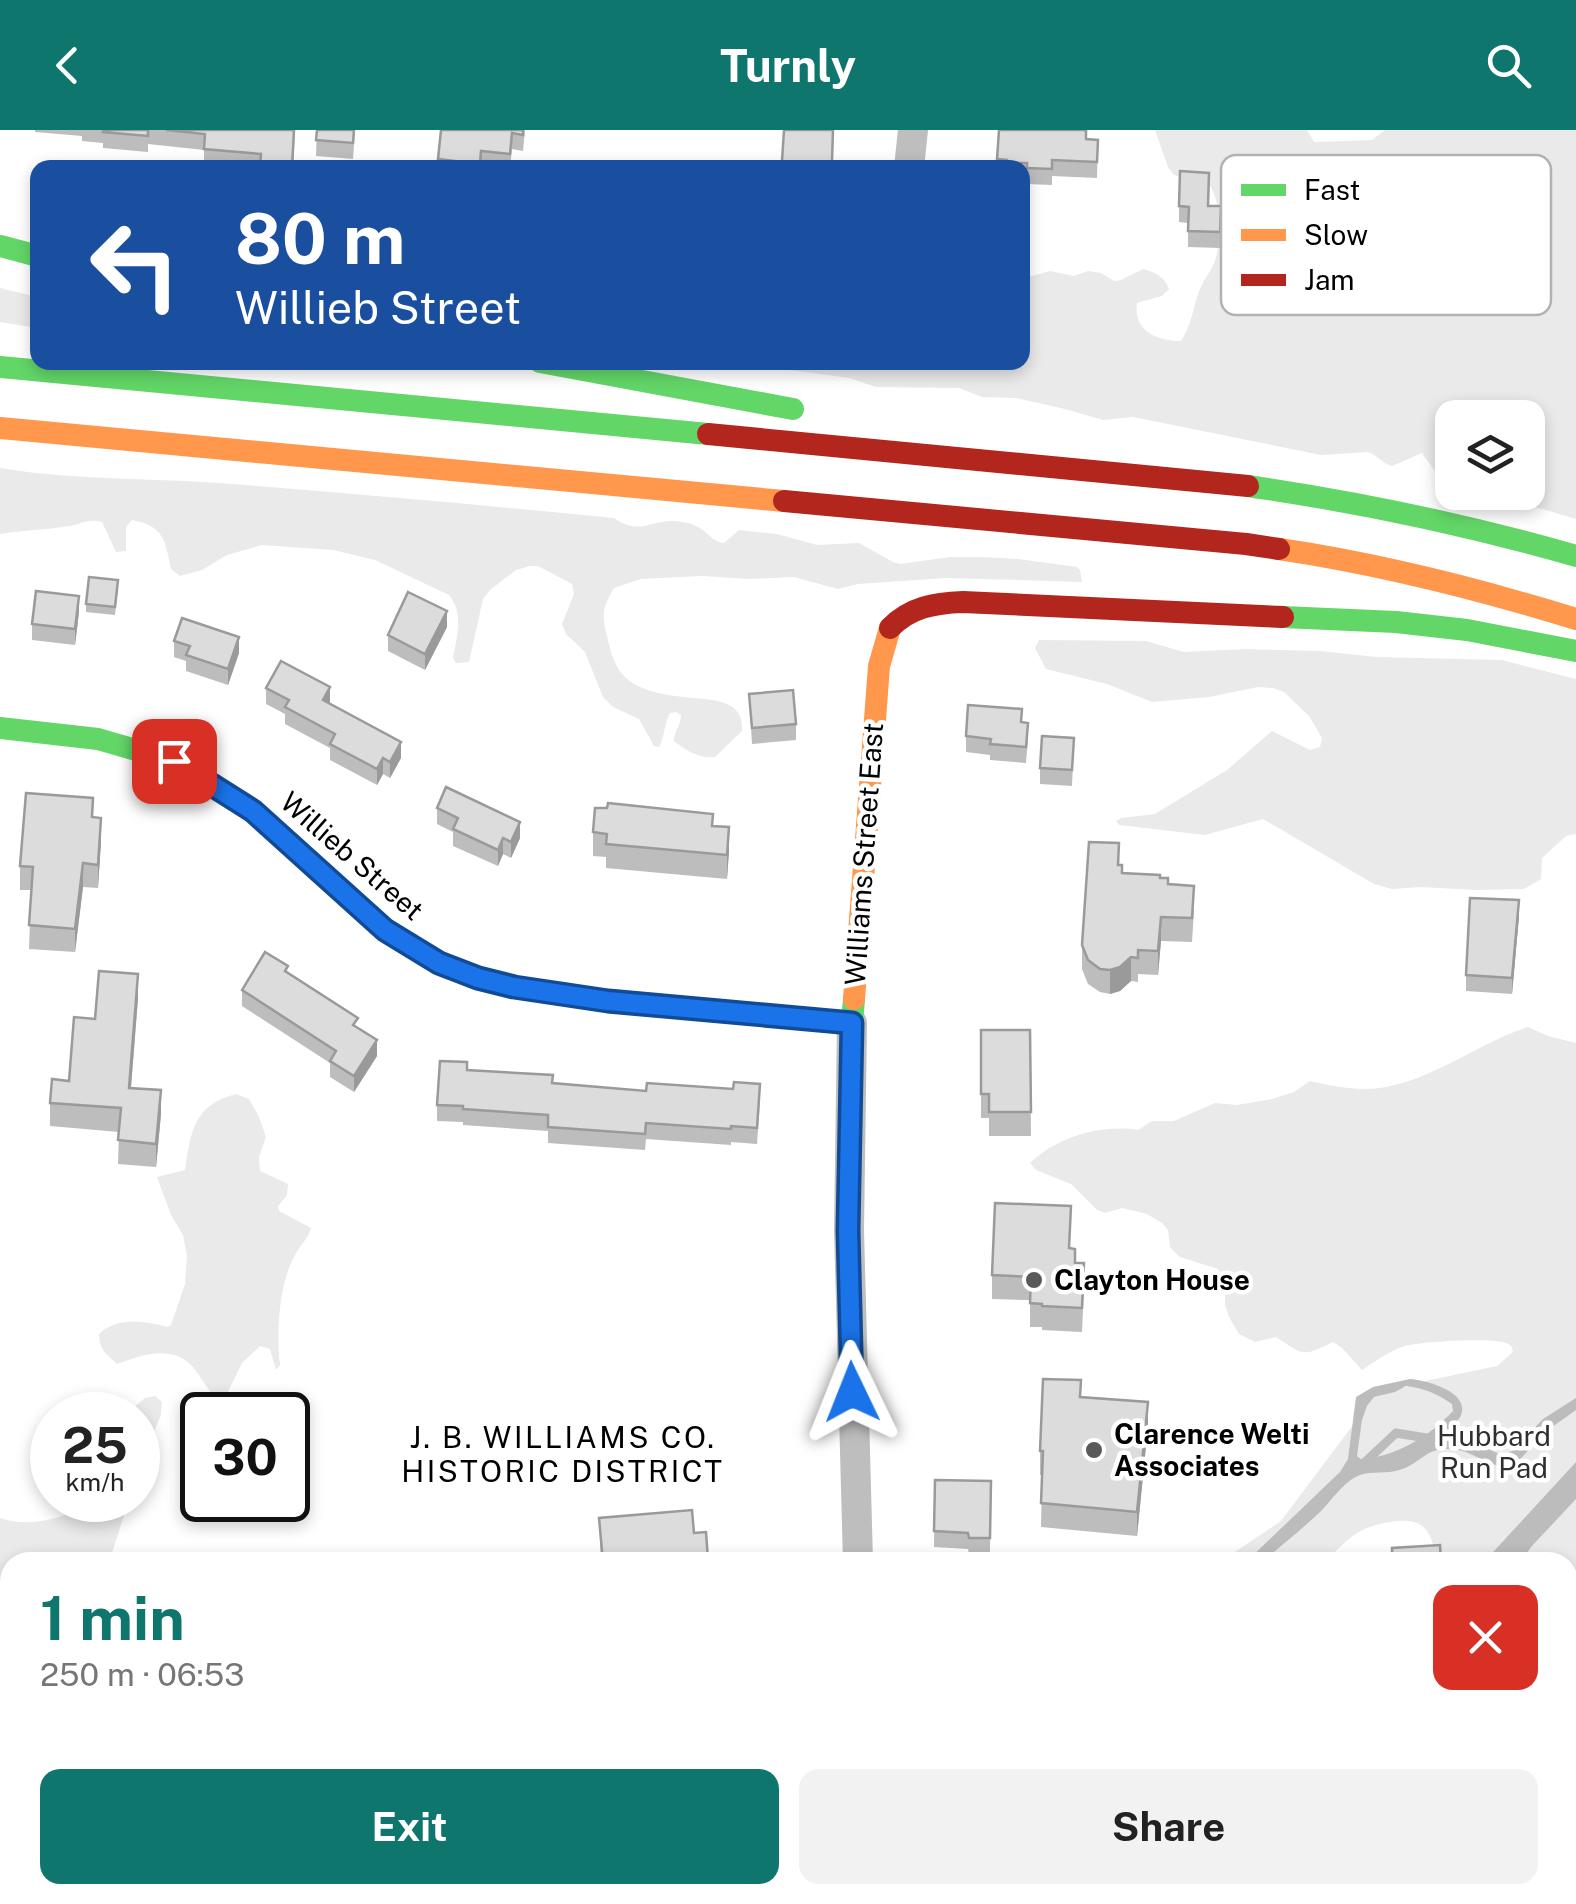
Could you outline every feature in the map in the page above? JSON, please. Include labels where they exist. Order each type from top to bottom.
[{"type":"main road","points":[[0,246],[30,254]]},
{"type":"main road","points":[[0,367],[30,370]]},
{"type":"main road","points":[[32,370],[1230,483],[1390,508],[1576,556]]},
{"type":"main road","points":[[581,370],[820,416]]},
{"type":"main road","points":[[850,426],[907,452]]},
{"type":"main road","points":[[0,428],[1246,544],[1428,577],[1576,619]]},
{"type":"main road","name":"Williams Street East","points":[[852,1023],[882,650],[890,628],[917,607],[963,602],[1396,622],[1467,630],[1576,652]]},
{"type":"main road","name":"Willieb Street","points":[[0,728],[98,740],[174,761],[253,811],[385,930],[439,963],[478,978],[608,1001],[852,1023]]},
{"type":"street","points":[[910,160],[913,130]]},
{"type":"street","name":"Williams Street East","points":[[852,1023],[848,1230],[858,1552]]},
{"type":"green space","points":[[1155,130],[1307,130],[1314,142],[1372,140],[1385,130],[1576,130],[1576,519],[1545,510],[1545,400],[1435,400],[1435,471],[1422,453],[1392,466],[1368,452],[1321,455],[1133,417],[1103,420],[1016,398],[982,397],[959,388],[876,387],[849,378],[791,370],[1030,370],[1030,275],[1050,271],[1074,276],[1088,271],[1101,273],[1114,281],[1143,269],[1155,273],[1169,289],[1162,296],[1137,303],[1139,321],[1155,336],[1181,341],[1201,286],[1216,259],[1220,237],[1219,214],[1209,184],[1174,175]]},
{"type":"green space","points":[[0,288],[30,295],[30,327],[0,322]]},
{"type":"green space","points":[[0,468],[466,504],[614,518],[638,527],[675,521],[696,526],[724,543],[739,530],[777,534],[817,545],[859,543],[900,564],[950,557],[1018,559],[1077,567],[1082,582],[946,578],[838,589],[794,577],[702,576],[641,579],[614,588],[604,619],[612,655],[624,676],[651,691],[723,702],[737,712],[742,731],[715,757],[709,757],[693,753],[674,741],[681,715],[676,712],[670,713],[659,747],[654,746],[639,719],[613,707],[603,697],[585,652],[566,634],[562,624],[574,594],[572,584],[538,566],[516,570],[490,590],[483,599],[469,662],[456,663],[453,658],[458,617],[449,595],[375,560],[333,550],[262,545],[227,555],[202,570],[180,576],[171,569],[157,530],[132,520],[126,527],[126,551],[116,552],[102,522],[97,521],[0,534]]},
{"type":"green space","points":[[1039,640],[1146,641],[1184,652],[1244,649],[1502,660],[1576,679],[1576,834],[1566,836],[1542,858],[1541,879],[1524,889],[1392,889],[1374,884],[1263,819],[1205,835],[1119,825],[1116,821],[1121,818],[1155,814],[1227,770],[1272,731],[1310,750],[1320,747],[1322,738],[1309,716],[1284,692],[1273,688],[1152,702],[1107,684],[1046,669],[1035,648]]},
{"type":"green space","name":"Hubbard Run Pad","points":[[1528,1027],[1576,1043],[1576,1552],[1434,1552],[1422,1526],[1407,1521],[1360,1531],[1335,1552],[1235,1552],[1281,1521],[1374,1397],[1425,1381],[1497,1366],[1513,1352],[1512,1347],[1503,1342],[1476,1340],[1413,1344],[1362,1370],[1333,1342],[1304,1352],[1276,1337],[1255,1342],[1239,1334],[1229,1317],[1225,1283],[1218,1269],[1180,1257],[1170,1247],[1168,1230],[1162,1223],[1147,1214],[1122,1208],[1105,1213],[1097,1210],[1071,1184],[1036,1170],[1030,1163],[1053,1146],[1080,1135],[1109,1129],[1138,1130],[1152,1121],[1174,1121],[1215,1103],[1237,1105],[1272,1099],[1294,1092],[1310,1081],[1344,1088],[1387,1087],[1428,1073]]},
{"type":"green space","points":[[236,1094],[249,1099],[266,1137],[259,1157],[260,1171],[288,1184],[279,1211],[311,1228],[285,1280],[278,1338],[280,1365],[276,1370],[270,1349],[260,1346],[242,1363],[228,1392],[211,1392],[192,1366],[175,1355],[146,1355],[117,1364],[106,1354],[99,1334],[123,1322],[171,1325],[185,1284],[187,1256],[183,1235],[157,1177],[185,1170],[197,1122],[211,1105]]},
{"type":"green space","points":[[0,1518],[28,1522],[122,1522],[112,1552],[0,1552]]},
{"type":"shaded area","points":[[1410,1379],[1445,1389],[1462,1407],[1460,1417],[1445,1434],[1502,1455],[1512,1451],[1543,1419],[1576,1398],[1576,1410],[1545,1432],[1513,1467],[1447,1449],[1399,1470],[1360,1475],[1343,1486],[1274,1552],[1256,1552],[1340,1472],[1348,1459],[1356,1397],[1373,1387]],"holes":[[[1406,1386],[1425,1390],[1452,1404],[1453,1411],[1412,1443],[1388,1454],[1362,1460],[1357,1456],[1362,1420],[1374,1397]]]},
{"type":"shaded area","points":[[1576,1462],[1576,1499],[1528,1552],[1493,1552]]},
{"type":"building","points":[[148,130],[148,136],[103,132]]},
{"type":"building","points":[[166,130],[294,130],[292,160],[261,160],[261,154],[204,149],[205,134]]},
{"type":"building","points":[[317,130],[354,130],[353,143],[316,140]]},
{"type":"building","points":[[441,130],[523,130],[523,135],[512,133],[510,154],[481,151],[480,160],[438,159]]},
{"type":"building","points":[[784,130],[833,130],[832,160],[782,160]]},
{"type":"building","points":[[999,130],[1086,130],[1086,139],[1098,140],[1097,162],[1052,160],[1052,169],[1030,168],[1030,160],[997,159]]},
{"type":"building","points":[[1180,171],[1209,173],[1208,206],[1221,206],[1220,232],[1188,231],[1189,207],[1179,206]]},
{"type":"building","points":[[89,577],[118,580],[115,607],[86,604]]},
{"type":"building","points":[[36,591],[79,596],[75,629],[32,624]]},
{"type":"building","points":[[408,592],[447,611],[425,654],[388,635]]},
{"type":"building","points":[[182,618],[239,637],[228,669],[186,655],[190,646],[174,641]]},
{"type":"building","points":[[281,661],[330,687],[323,700],[401,742],[390,762],[383,758],[377,769],[330,744],[335,734],[285,707],[289,700],[266,688]]},
{"type":"building","points":[[793,690],[796,724],[752,728],[749,694]]},
{"type":"building","points":[[968,705],[1022,709],[1021,722],[1028,723],[1026,747],[990,744],[991,739],[966,736]]},
{"type":"building","points":[[1042,736],[1074,738],[1072,770],[1040,768]]},
{"type":"building","points":[[446,787],[520,822],[511,842],[503,838],[498,850],[453,829],[458,818],[437,808]]},
{"type":"building","points":[[26,793],[93,798],[92,817],[101,818],[98,865],[83,863],[75,929],[29,925],[33,867],[20,866]]},
{"type":"building","points":[[608,803],[713,814],[712,826],[729,827],[727,855],[606,844],[607,834],[593,832],[595,808],[607,808]]},
{"type":"building","points":[[1089,842],[1119,843],[1118,865],[1122,865],[1122,873],[1160,875],[1168,878],[1168,884],[1194,886],[1192,918],[1161,917],[1158,951],[1138,950],[1138,958],[1131,957],[1110,970],[1100,969],[1088,960],[1082,945]]},
{"type":"building","points":[[1470,898],[1519,900],[1512,978],[1466,975]]},
{"type":"building","points":[[265,952],[288,966],[285,971],[358,1018],[353,1025],[377,1040],[354,1076],[330,1061],[336,1051],[242,990]]},
{"type":"building","points":[[99,971],[138,974],[129,1088],[161,1090],[156,1144],[118,1140],[121,1108],[50,1103],[52,1079],[69,1081],[74,1017],[95,1019]]},
{"type":"building","points":[[981,1030],[1030,1030],[1031,1112],[989,1112],[989,1094],[981,1094]]},
{"type":"building","points":[[440,1061],[467,1062],[467,1070],[553,1075],[552,1083],[646,1091],[647,1083],[733,1089],[734,1082],[760,1084],[757,1128],[646,1123],[645,1134],[548,1127],[548,1115],[437,1105]]},
{"type":"building","name":"Clayton House","points":[[995,1203],[1071,1206],[1069,1248],[1075,1249],[1075,1263],[1084,1263],[1082,1308],[1030,1303],[1031,1277],[992,1275]]},
{"type":"building","name":"Clarence Welti Associates","points":[[1043,1379],[1081,1380],[1080,1397],[1148,1402],[1137,1512],[1041,1503]]},
{"type":"building","points":[[935,1480],[991,1481],[990,1538],[934,1531]]},
{"type":"building","points":[[692,1510],[694,1533],[706,1532],[707,1552],[602,1552],[599,1518]]},
{"type":"building","points":[[1440,1545],[1440,1552],[1392,1552],[1392,1548]]},
{"type":"waterway","points":[[1361,1466],[1396,1433],[1433,1439]]},
{"type":"traffic: fast","points":[[0,246],[30,254]]},
{"type":"traffic: fast","points":[[0,367],[30,370]]},
{"type":"traffic: fast","points":[[32,370],[708,434]]},
{"type":"traffic: fast","points":[[583,370],[793,409]]},
{"type":"traffic: fast","points":[[1248,486],[1413,515],[1576,556]]},
{"type":"traffic: fast","points":[[1283,617],[1467,630],[1576,651]]},
{"type":"traffic: fast","points":[[0,728],[98,739],[174,761],[253,811],[385,930],[439,963],[477,979],[609,1001],[852,1023],[854,999]]},
{"type":"traffic: slow","points":[[0,428],[784,501]]},
{"type":"traffic: slow","points":[[1279,549],[1429,578],[1576,619]]},
{"type":"traffic: slow","points":[[854,999],[879,666],[890,628]]},
{"type":"traffic: jam","points":[[708,434],[1248,486]]},
{"type":"traffic: jam","points":[[784,501],[1279,549]]},
{"type":"traffic: jam","points":[[890,628],[906,615],[924,608],[963,602],[1283,617]]},
{"type":"place","name":"Clayton House","points":[[1034,1280]]},
{"type":"place","name":"Clarence Welti Associates","points":[[1094,1450]]},
{"type":"district","name":"J. B. WILLIAMS CO. HISTORIC DISTRICT","points":[[563,1455]]},
{"type":"route","points":[[174,761],[253,811],[385,930],[439,963],[514,987],[608,1001],[852,1023],[848,1230],[852,1392]]}]
